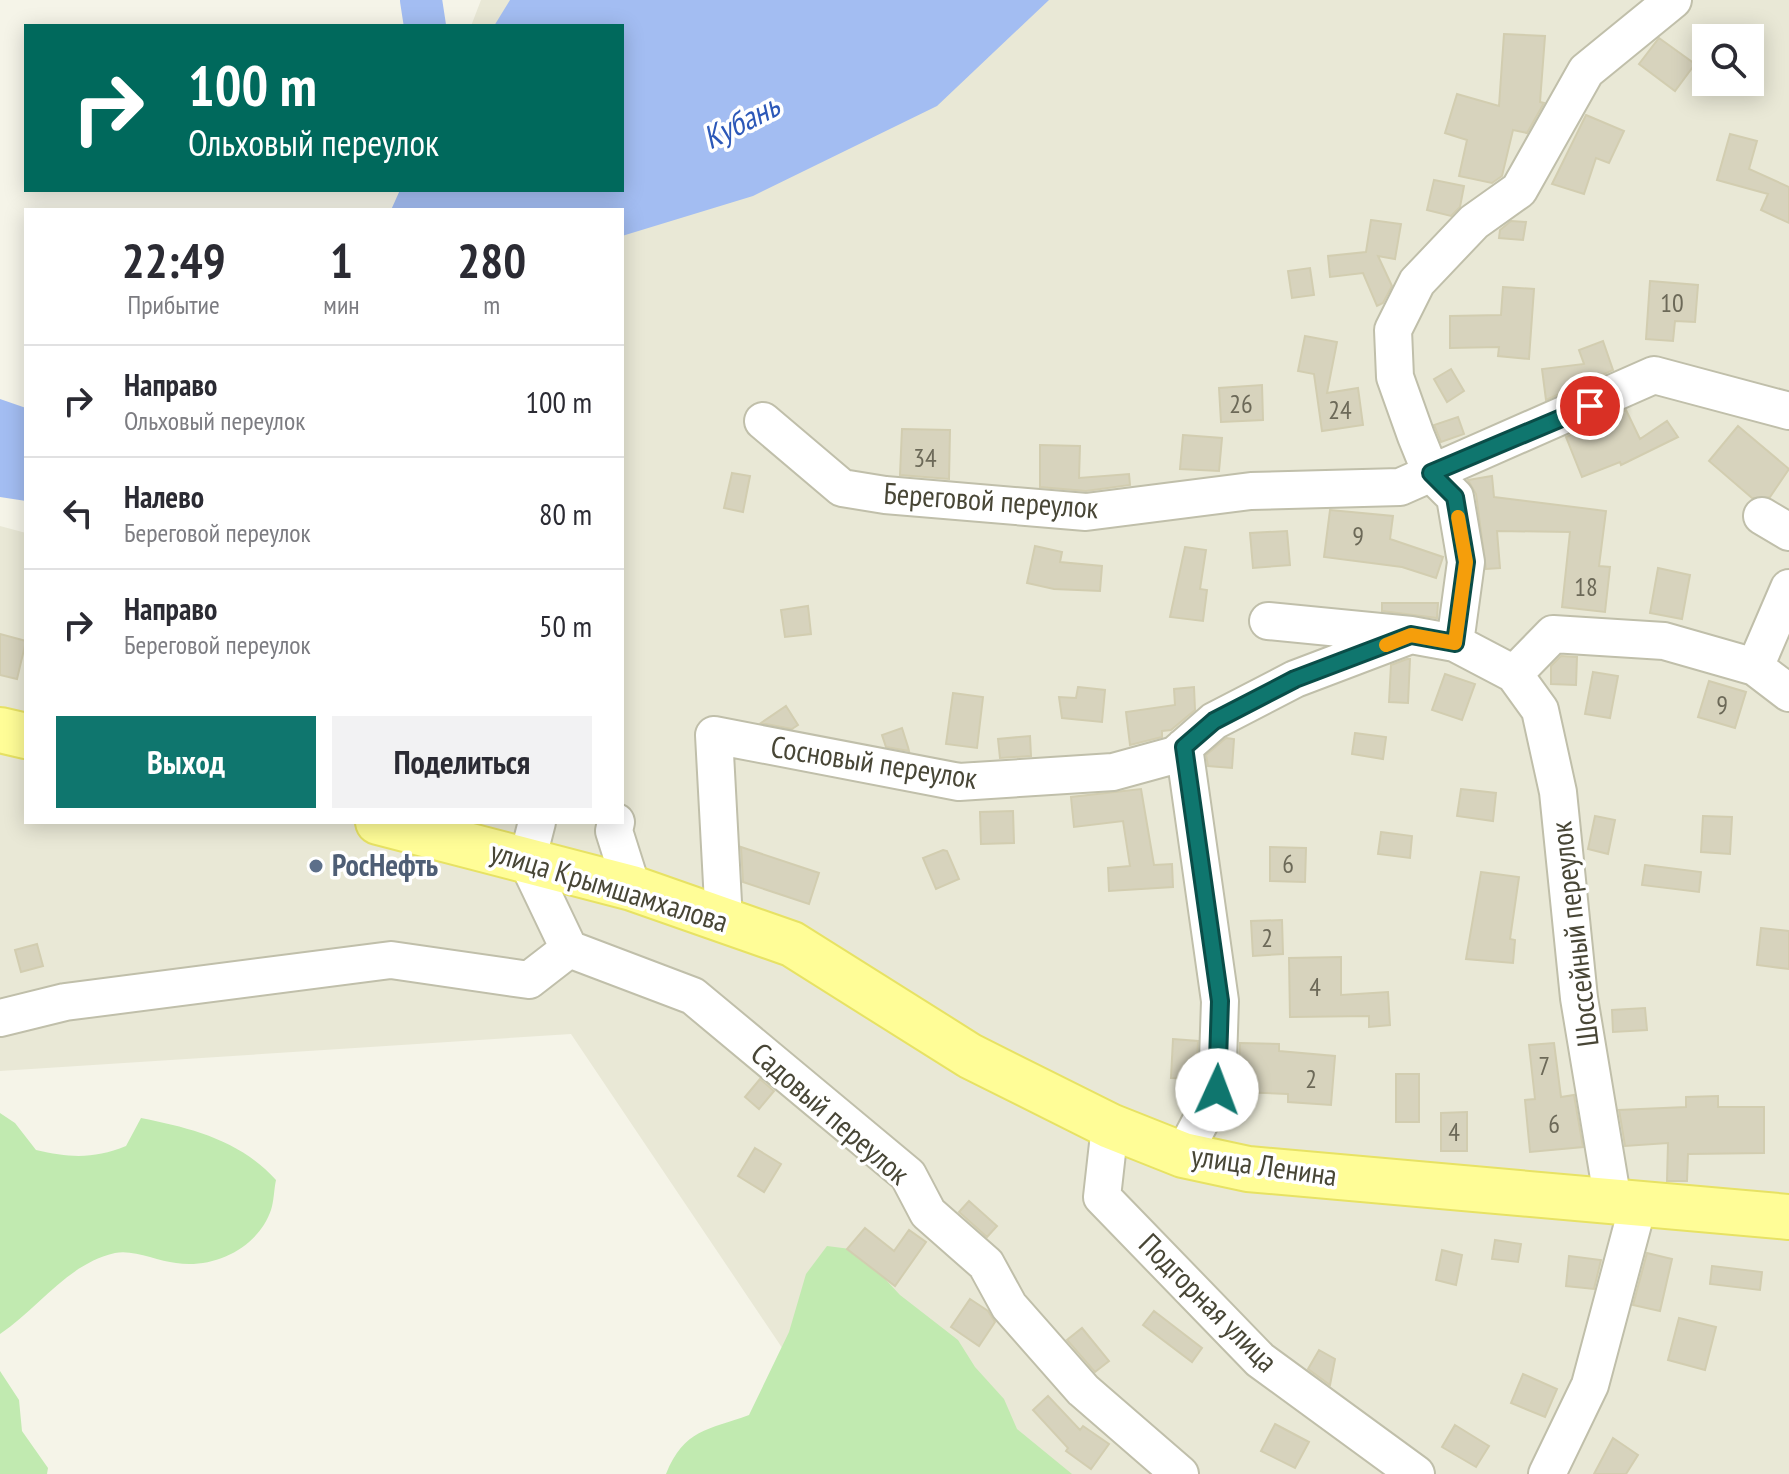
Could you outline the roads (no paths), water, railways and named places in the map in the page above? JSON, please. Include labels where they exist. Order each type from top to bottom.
[{"type":"main road","points":[[0,730],[24,736]]},
{"type":"main road","name":"улица Крымшамхалова","points":[[393,824],[532,842],[632,888],[792,944]]},
{"type":"main road","name":"улица Ленина","points":[[792,944],[970,1056],[1110,1126],[1183,1155],[1248,1169],[1789,1217]]},
{"type":"street","points":[[1455,643],[1466,562],[1455,497],[1431,473],[1395,377],[1393,330],[1417,282],[1474,222],[1519,190],[1586,71],[1673,0]]},
{"type":"street","name":"Береговой переулок","points":[[763,421],[842,488],[1086,512],[1251,491],[1400,487],[1654,375],[1789,411]]},
{"type":"street","points":[[1755,667],[1789,588]]},
{"type":"street","points":[[1268,621],[1411,635],[1455,643],[1514,674],[1553,634],[1664,641],[1755,667],[1789,693]]},
{"type":"street","name":"Сосновый переулок","points":[[724,921],[714,735],[959,782],[1113,772],[1175,755],[1214,721],[1295,679],[1411,635]]},
{"type":"street","name":"Шоссейный переулок","points":[[1514,674],[1540,710],[1558,792],[1579,998],[1626,1203],[1590,1385],[1547,1474]]},
{"type":"street","points":[[1183,1155],[1217,1090],[1220,1001],[1184,747]]},
{"type":"street","points":[[616,824],[614,831],[632,888]]},
{"type":"street","points":[[0,1018],[65,1002],[391,960],[529,980],[569,949],[532,842]]},
{"type":"street","name":"Садовый переулок","points":[[569,949],[693,996],[908,1175],[928,1213],[986,1264],[1009,1306],[1083,1390],[1180,1474]]},
{"type":"street","name":"Подгорная улица","points":[[1110,1126],[1102,1197],[1260,1360],[1416,1474]]},
{"type":"water","name":"Кубань","points":[[510,0],[1049,0],[937,106],[753,196],[624,235],[624,208],[392,208],[399,192],[624,192],[624,24],[495,24]]},
{"type":"water","points":[[0,399],[24,407],[24,501],[0,497]]},
{"type":"waterway","points":[[421,0],[425,24]]},
{"type":"place","name":"РосНефть","points":[[316,866]]}]
